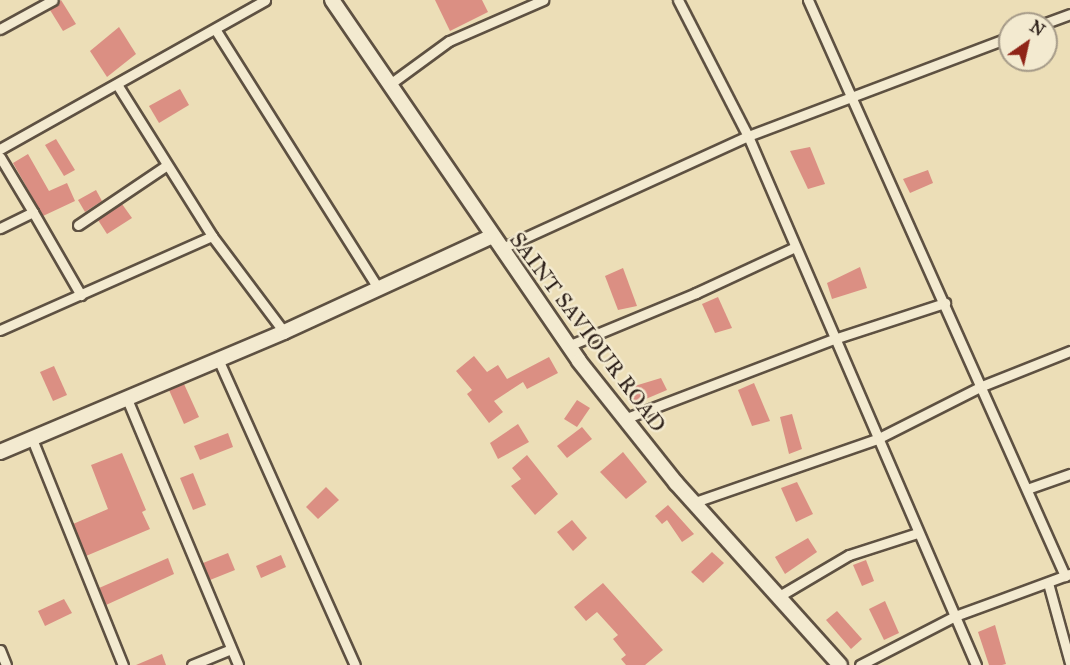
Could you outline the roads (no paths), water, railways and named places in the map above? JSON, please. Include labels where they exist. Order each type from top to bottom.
[{"type":"street","points":[[0,29],[53,0]]},
{"type":"street","points":[[0,148],[118,86],[265,0]]},
{"type":"street","name":"SAINT SAVIOUR ROAD","points":[[332,0],[491,237],[568,346],[624,419],[695,502],[781,595],[840,665]]},
{"type":"street","points":[[390,84],[449,41],[543,0]]},
{"type":"street","points":[[678,0],[748,136],[917,533],[976,665]]},
{"type":"street","points":[[808,0],[1067,575],[955,616],[860,665]]},
{"type":"street","points":[[215,29],[379,289]]},
{"type":"street","points":[[500,249],[748,136],[998,42]]},
{"type":"street","points":[[118,86],[212,236],[285,332]]},
{"type":"street","points":[[0,157],[81,295]]},
{"type":"street","points":[[78,225],[167,165]]},
{"type":"street","points":[[0,228],[33,212]]},
{"type":"street","points":[[0,330],[212,236]]},
{"type":"street","points":[[0,452],[285,332],[491,237]]},
{"type":"street","points":[[568,346],[696,293],[795,247]]},
{"type":"street","points":[[624,419],[834,339],[945,303]]},
{"type":"street","points":[[695,502],[877,439],[982,386],[1070,351]]},
{"type":"street","points":[[218,359],[355,665]]},
{"type":"street","points":[[127,399],[238,665]]},
{"type":"street","points":[[32,439],[123,665]]},
{"type":"street","points":[[1027,489],[1070,474]]},
{"type":"street","points":[[781,595],[849,555],[917,533]]},
{"type":"street","points":[[1048,583],[1070,663]]},
{"type":"street","points":[[192,665],[231,649]]},
{"type":"street","points":[[0,650],[6,665]]}]
